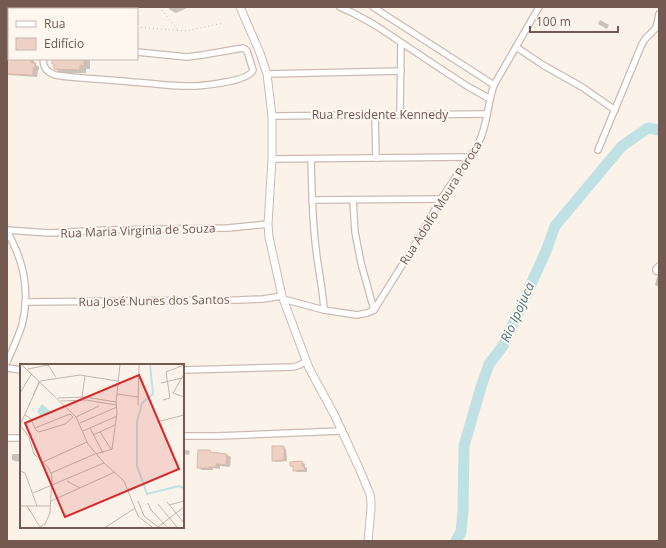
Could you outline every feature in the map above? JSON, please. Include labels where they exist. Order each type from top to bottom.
[{"type":"street","points":[[240,7],[260,53],[267,74],[272,116],[272,159],[268,224],[269,237],[282,297],[306,361],[335,416],[370,494],[371,510],[368,541]]},
{"type":"street","points":[[340,7],[376,25],[467,86],[490,99]]},
{"type":"street","points":[[373,7],[494,85]]},
{"type":"street","name":"Rua Adolfo Moura Poroca","points":[[374,310],[419,238],[441,199],[483,135],[494,85],[539,7]]},
{"type":"street","points":[[598,150],[616,110],[642,44],[655,29],[659,14]]},
{"type":"street","points":[[400,115],[402,43]]},
{"type":"street","points":[[516,47],[542,65],[586,89],[616,110]]},
{"type":"street","points":[[43,60],[47,71],[55,75],[182,86],[218,84],[240,79],[251,74],[254,70],[247,51],[243,48],[187,57],[138,52]]},
{"type":"street","points":[[267,74],[401,71]]},
{"type":"street","name":"Rua Presidente Kennedy","points":[[272,116],[487,114]]},
{"type":"street","points":[[375,115],[376,158]]},
{"type":"street","points":[[272,159],[469,157]]},
{"type":"street","points":[[311,159],[312,216],[324,310]]},
{"type":"street","points":[[312,200],[441,199]]},
{"type":"street","points":[[282,297],[324,310],[357,315],[374,310],[361,263],[355,232],[353,200]]},
{"type":"street","name":"Rua Maria Virgínia de Souza","points":[[7,230],[49,233],[108,230],[228,228],[268,224]]},
{"type":"street","points":[[7,230],[22,267],[26,302],[22,326],[7,362]]},
{"type":"street","points":[[659,266],[656,269],[659,272]]},
{"type":"street","name":"Rua José Nunes dos Santos","points":[[26,302],[238,300],[282,297]]},
{"type":"street","points":[[184,370],[293,367],[306,361]]},
{"type":"street","points":[[7,368],[20,370]]},
{"type":"street","points":[[184,436],[341,431]]},
{"type":"street","points":[[7,438],[20,438]]},
{"type":"path","points":[[159,7],[178,30]]},
{"type":"path","points":[[138,27],[186,31],[224,23]]},
{"type":"building","points":[[7,59],[31,60],[31,63],[35,63],[33,75],[7,74]]},
{"type":"building","points":[[52,60],[84,60],[84,66],[80,65],[80,70],[54,69],[54,64],[52,64]]},
{"type":"building","points":[[272,446],[284,446],[284,460],[272,461]]},
{"type":"building","points":[[198,450],[210,450],[210,452],[227,454],[226,465],[216,464],[216,467],[197,468]]},
{"type":"building","points":[[302,461],[302,466],[304,466],[305,470],[293,471],[293,466],[290,466],[290,462]]},
{"type":"waterway","name":"Rio Ipojuca","points":[[456,541],[461,532],[463,511],[464,446],[481,387],[489,364],[503,346],[546,251],[555,226],[622,146],[648,128],[659,130]]}]
